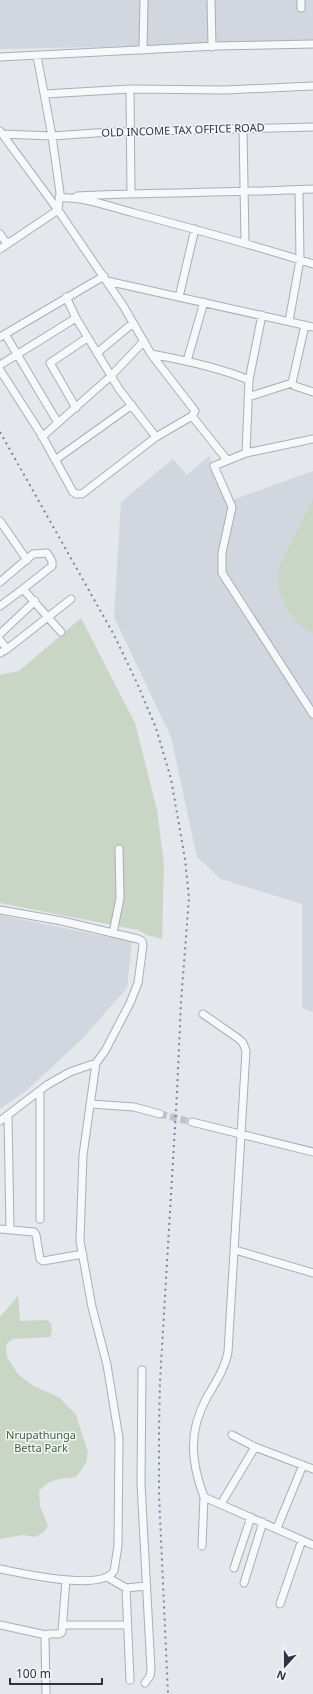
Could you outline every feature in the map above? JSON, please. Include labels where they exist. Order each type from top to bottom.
[{"type":"street","points":[[143,50],[144,0]]},
{"type":"street","points":[[211,0],[212,47]]},
{"type":"street","points":[[301,0],[301,8]]},
{"type":"street","points":[[0,57],[313,44]]},
{"type":"street","points":[[38,56],[52,136],[59,198],[58,210]]},
{"type":"street","points":[[45,94],[130,89],[225,90],[313,86]]},
{"type":"street","points":[[130,89],[131,193]]},
{"type":"street","name":"OLD INCOME TAX OFFICE ROAD","points":[[1,132],[52,136],[243,128],[313,127]]},
{"type":"street","points":[[243,128],[245,242]]},
{"type":"street","points":[[0,370],[42,437],[73,492],[82,494],[156,437],[192,416],[194,411],[151,354],[105,278],[1,132]]},
{"type":"street","points":[[59,198],[131,193],[244,192],[313,189]]},
{"type":"street","points":[[289,321],[300,260],[299,190]]},
{"type":"street","points":[[70,197],[245,242],[313,264]]},
{"type":"street","points":[[0,249],[58,210]]},
{"type":"street","points":[[179,297],[195,229]]},
{"type":"street","points":[[0,234],[7,244]]},
{"type":"street","points":[[58,423],[18,354],[3,335],[66,297],[105,278],[179,297],[313,327]]},
{"type":"street","points":[[66,297],[87,338],[111,376],[156,437]]},
{"type":"street","points":[[186,361],[204,302]]},
{"type":"street","points":[[246,453],[249,380],[262,316]]},
{"type":"street","points":[[0,365],[76,318]]},
{"type":"street","points":[[97,353],[133,323]]},
{"type":"street","points":[[292,384],[305,325]]},
{"type":"street","points":[[76,408],[53,371],[50,363],[87,338]]},
{"type":"street","points":[[42,437],[111,376],[144,341]]},
{"type":"street","points":[[151,354],[186,361],[237,375],[249,380]]},
{"type":"street","points":[[248,397],[292,384],[313,392]]},
{"type":"street","points":[[55,460],[132,405]]},
{"type":"street","points":[[192,416],[227,460]]},
{"type":"street","points":[[313,439],[246,453],[214,466],[232,507],[222,553],[222,573],[313,714]]},
{"type":"street","points":[[0,521],[27,560]]},
{"type":"street","points":[[0,582],[33,554],[46,553],[50,557],[53,564],[0,606]]},
{"type":"street","points":[[23,589],[49,617],[60,632]]},
{"type":"street","points":[[0,653],[71,599]]},
{"type":"street","points":[[0,634],[35,601]]},
{"type":"street","points":[[0,640],[7,648]]},
{"type":"street","points":[[113,933],[120,898],[119,849]]},
{"type":"street","points":[[0,910],[62,921],[113,933],[142,941],[143,945],[138,983],[130,1003],[105,1051],[96,1064],[83,1155],[80,1241],[92,1307],[107,1365],[119,1438],[118,1546],[114,1571],[102,1579],[66,1580],[51,1579],[0,1569]]},
{"type":"street","points":[[202,1546],[204,1496],[197,1478],[193,1451],[193,1437],[206,1400],[227,1360],[235,1250],[245,1048],[239,1040],[203,1014]]},
{"type":"street","points":[[0,1121],[40,1090],[70,1072],[96,1064]]},
{"type":"street","points":[[40,1090],[40,1219]]},
{"type":"street","points":[[91,1104],[134,1107],[160,1114]]},
{"type":"street","points":[[8,1116],[10,1230]]},
{"type":"street","points":[[192,1122],[313,1152]]},
{"type":"street","points":[[0,1230],[33,1231],[35,1233],[40,1259],[42,1261],[83,1254]]},
{"type":"street","points":[[235,1250],[313,1273]]},
{"type":"street","points":[[142,1370],[141,1484],[151,1669],[150,1676],[146,1683]]},
{"type":"street","points":[[232,1435],[255,1447],[313,1469]]},
{"type":"street","points":[[221,1504],[255,1447]]},
{"type":"street","points":[[277,1528],[304,1465]]},
{"type":"street","points":[[204,1496],[277,1528],[313,1546]]},
{"type":"street","points":[[234,1568],[251,1517]]},
{"type":"street","points":[[244,1583],[263,1522]]},
{"type":"street","points":[[280,1604],[302,1540]]},
{"type":"street","points":[[107,1577],[126,1588],[146,1586]]},
{"type":"street","points":[[0,1625],[46,1635],[61,1634],[66,1580]]},
{"type":"street","points":[[126,1588],[130,1680]]},
{"type":"street","points":[[63,1625],[128,1625]]},
{"type":"street","points":[[46,1635],[46,1694]]},
{"type":"shaded area","points":[[0,0],[313,0],[313,43],[0,49]]},
{"type":"shaded area","points":[[209,456],[227,502],[313,471],[313,1012],[302,1008],[302,904],[221,879],[197,857],[171,737],[114,617],[121,502],[173,459],[187,475]]},
{"type":"shaded area","points":[[0,915],[132,942],[127,988],[82,1039],[26,1091],[0,1109]]},
{"type":"green space","points":[[313,498],[313,633],[303,628],[287,610],[278,589],[279,566]]},
{"type":"green space","points":[[81,618],[135,723],[157,810],[164,864],[162,939],[147,935],[138,930],[0,903],[0,675],[19,671]]},
{"type":"green space","name":"Nrupathunga Betta Park","points":[[18,1296],[20,1321],[47,1320],[51,1323],[52,1332],[50,1337],[13,1339],[6,1344],[7,1357],[18,1374],[32,1385],[60,1398],[76,1415],[88,1452],[86,1463],[76,1477],[52,1481],[39,1491],[40,1506],[48,1526],[45,1531],[36,1537],[23,1535],[0,1539],[0,1317]]},
{"type":"tunnel","points":[[160,1114],[192,1122]]},
{"type":"railway","points":[[0,432],[114,635],[137,683],[156,728],[171,779],[185,859],[189,898],[181,1002],[160,1381],[159,1495],[168,1694]]}]
